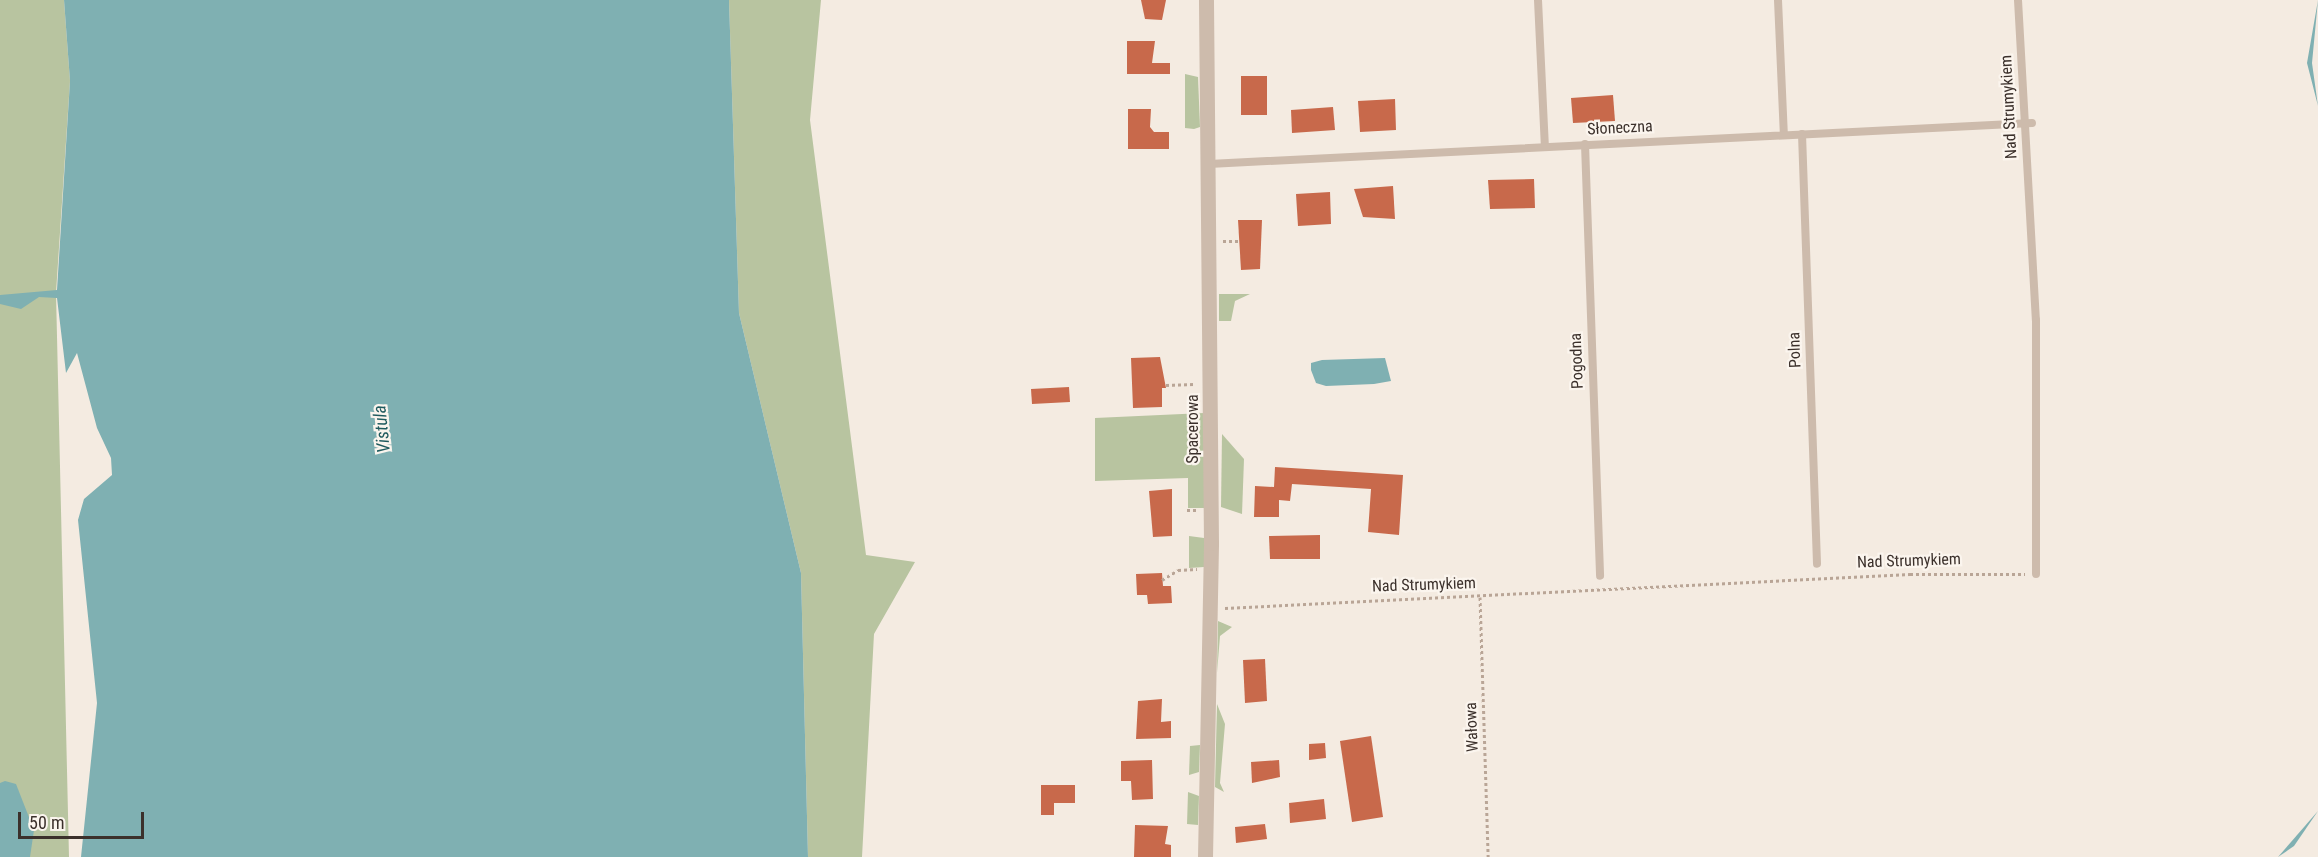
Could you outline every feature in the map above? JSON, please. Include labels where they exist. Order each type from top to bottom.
[{"type":"street","name":"Spacerowa","points":[[1205,857],[1211,568],[1206,0]]},
{"type":"lane","points":[[1538,0],[1545,146]]},
{"type":"lane","points":[[1778,0],[1784,135]]},
{"type":"lane","name":"Nad Strumykiem","points":[[2018,0],[2028,124],[2036,320],[2036,574]]},
{"type":"lane","name":"Słoneczna","points":[[1209,164],[2028,124]]},
{"type":"lane","name":"Polna","points":[[1802,134],[1817,564]]},
{"type":"lane","name":"Pogodna","points":[[1585,144],[1600,576]]},
{"type":"path","points":[[1166,385],[1210,383]]},
{"type":"path","points":[[1162,580],[1183,569],[1211,568]]},
{"type":"path","name":"Nad Strumykiem","points":[[1210,609],[1910,574],[2036,574]]},
{"type":"path","name":"Wałowa","points":[[1480,597],[1488,857]]},
{"type":"green space","points":[[0,0],[64,0],[70,81],[56,293],[69,857],[0,857]]},
{"type":"green space","points":[[729,0],[821,0],[810,120],[866,555],[915,562],[874,634],[862,857],[808,857],[801,573],[739,313]]},
{"type":"green space","points":[[1185,74],[1198,77],[1200,127],[1194,129],[1185,128]]},
{"type":"green space","points":[[1219,294],[1250,294],[1235,301],[1231,321],[1219,321]]},
{"type":"green space","points":[[1204,413],[1204,508],[1188,508],[1188,478],[1095,481],[1095,418]]},
{"type":"green space","points":[[1222,434],[1244,459],[1242,514],[1221,507]]},
{"type":"green space","points":[[1189,536],[1204,538],[1204,567],[1189,568]]},
{"type":"green space","points":[[1218,621],[1232,627],[1220,636],[1217,673]]},
{"type":"green space","points":[[1217,704],[1225,724],[1220,783],[1224,792],[1215,787]]},
{"type":"green space","points":[[1200,745],[1199,772],[1189,775],[1190,746]]},
{"type":"green space","points":[[1188,792],[1199,796],[1198,825],[1187,824]]},
{"type":"water","name":"Vistula","points":[[64,0],[729,0],[739,313],[801,573],[808,857],[81,857],[97,703],[78,520],[84,499],[112,475],[111,458],[97,428],[77,353],[66,373],[57,298],[39,297],[21,309],[0,304],[0,295],[57,290],[70,81]]},
{"type":"water","points":[[2318,0],[2312,63],[2318,106],[2307,63]]},
{"type":"water","points":[[1385,358],[1391,381],[1374,384],[1326,386],[1316,383],[1311,370],[1311,363],[1322,360]]},
{"type":"water","points":[[5,781],[16,784],[34,830],[30,857],[0,857],[0,783]]},
{"type":"water","points":[[2318,811],[2294,846],[2278,857],[2311,819]]},
{"type":"building","points":[[1141,0],[1166,0],[1162,20],[1145,19]]},
{"type":"building","points":[[1127,41],[1155,41],[1152,63],[1170,63],[1170,74],[1127,74]]},
{"type":"building","points":[[1241,76],[1267,76],[1267,115],[1241,115]]},
{"type":"building","points":[[1613,95],[1615,121],[1573,123],[1571,98]]},
{"type":"building","points":[[1395,99],[1396,130],[1360,132],[1358,101]]},
{"type":"building","points":[[1333,107],[1335,130],[1292,133],[1291,110]]},
{"type":"building","points":[[1128,109],[1151,109],[1150,127],[1154,132],[1169,132],[1169,149],[1128,149]]},
{"type":"building","points":[[1534,179],[1535,208],[1490,209],[1488,180]]},
{"type":"building","points":[[1393,186],[1395,219],[1363,217],[1354,189]]},
{"type":"building","points":[[1330,192],[1331,224],[1298,226],[1296,194]]},
{"type":"building","points":[[1238,220],[1262,220],[1260,269],[1241,270]]},
{"type":"building","points":[[1160,357],[1166,388],[1162,388],[1162,407],[1133,408],[1131,358]]},
{"type":"building","points":[[1069,387],[1070,402],[1032,404],[1031,389]]},
{"type":"building","points":[[1275,467],[1403,475],[1399,535],[1368,532],[1371,489],[1292,484],[1290,501],[1279,500],[1279,517],[1254,517],[1255,486],[1274,487]]},
{"type":"building","points":[[1172,489],[1172,536],[1153,537],[1149,491]]},
{"type":"building","points":[[1320,535],[1320,559],[1270,559],[1269,536]]},
{"type":"building","points":[[1162,573],[1163,586],[1171,586],[1172,603],[1148,604],[1147,595],[1137,595],[1136,574]]},
{"type":"building","points":[[1265,659],[1267,701],[1245,703],[1243,660]]},
{"type":"building","points":[[1162,699],[1161,722],[1171,721],[1171,738],[1136,739],[1138,701]]},
{"type":"building","points":[[1371,736],[1383,817],[1352,822],[1340,741]]},
{"type":"building","points":[[1325,743],[1326,758],[1309,760],[1309,744]]},
{"type":"building","points":[[1152,760],[1153,799],[1132,800],[1131,781],[1121,781],[1121,761]]},
{"type":"building","points":[[1279,760],[1280,777],[1252,783],[1251,762]]},
{"type":"building","points":[[1041,785],[1075,785],[1075,803],[1054,803],[1054,815],[1041,815]]},
{"type":"building","points":[[1324,799],[1326,819],[1290,823],[1289,803]]},
{"type":"building","points":[[1265,824],[1267,839],[1236,843],[1235,827]]},
{"type":"building","points":[[1135,825],[1168,826],[1165,844],[1171,845],[1171,857],[1134,857]]}]
